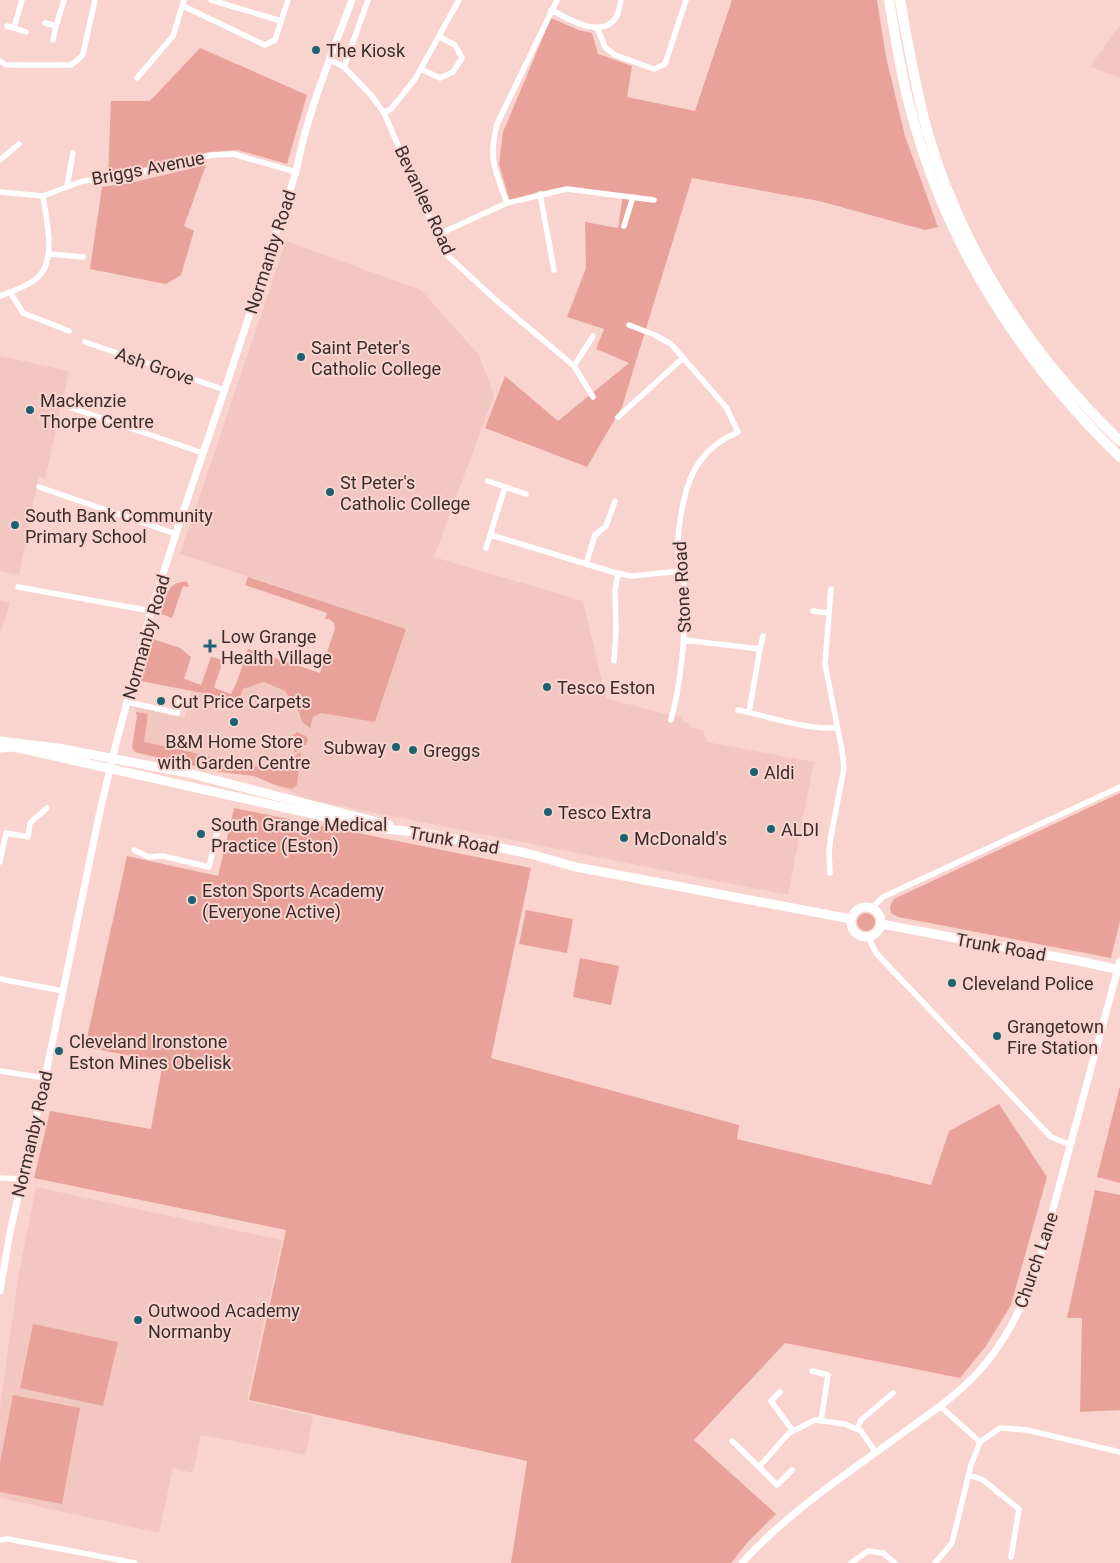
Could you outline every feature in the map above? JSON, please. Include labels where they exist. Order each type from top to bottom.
[{"type":"highway","points":[[889,0],[908,104],[921,148],[937,193],[973,270],[1010,330],[1036,365],[1061,396],[1120,457]]},
{"type":"highway","points":[[900,0],[913,72],[927,130],[964,230],[1011,313],[1041,355],[1068,388],[1120,441]]},
{"type":"main road","points":[[0,741],[58,748],[111,762]]},
{"type":"main road","name":"Trunk Road","points":[[0,748],[14,747],[111,762],[163,781],[375,828],[416,832],[530,854],[583,869],[851,919]]},
{"type":"main road","points":[[867,907],[872,908],[879,915],[881,924],[876,933],[868,937],[858,936],[852,928],[851,919],[852,915],[859,908],[867,907]]},
{"type":"main road","name":"Trunk Road","points":[[881,924],[1120,970]]},
{"type":"street","points":[[14,28],[22,0]]},
{"type":"street","points":[[53,40],[64,0]]},
{"type":"street","points":[[0,61],[6,65],[71,65],[83,54],[95,0]]},
{"type":"street","points":[[211,0],[281,21]]},
{"type":"street","points":[[137,78],[174,36],[184,3],[265,45],[275,40],[288,0]]},
{"type":"street","name":"Normanby Road","points":[[0,1291],[21,1179],[45,1078],[111,762],[151,611],[296,172],[302,144],[352,0]]},
{"type":"street","points":[[344,67],[368,0]]},
{"type":"street","points":[[384,113],[392,110],[416,79],[459,0]]},
{"type":"street","points":[[507,203],[494,166],[493,141],[497,124],[557,0]]},
{"type":"street","points":[[551,10],[586,26],[597,28],[606,26],[616,19],[621,0]]},
{"type":"street","points":[[597,28],[605,48],[614,56],[654,69],[665,64],[686,0]]},
{"type":"street","points":[[45,23],[56,26]]},
{"type":"street","points":[[7,26],[26,32]]},
{"type":"street","points":[[421,69],[440,78],[453,72],[462,58],[456,45],[440,37]]},
{"type":"street","name":"Bevanlee Road","points":[[330,60],[344,67],[371,95],[384,113],[448,256],[498,302],[574,366],[593,397]]},
{"type":"street","points":[[0,160],[19,144]]},
{"type":"street","points":[[67,186],[73,153]]},
{"type":"street","name":"Briggs Avenue","points":[[0,192],[42,196],[83,181],[122,177],[212,155],[233,154],[296,172]]},
{"type":"street","points":[[437,234],[507,203],[567,189],[654,200]]},
{"type":"street","points":[[540,194],[554,270]]},
{"type":"street","points":[[0,296],[36,279],[44,269],[49,254],[49,237],[42,196]]},
{"type":"street","points":[[624,226],[633,197]]},
{"type":"street","points":[[49,254],[83,257]]},
{"type":"street","points":[[10,292],[23,314],[69,331]]},
{"type":"street","points":[[618,417],[683,358],[670,344],[629,324]]},
{"type":"street","points":[[574,366],[593,336]]},
{"type":"street","name":"Ash Grove","points":[[85,342],[225,390]]},
{"type":"street","name":"Stone Road","points":[[671,720],[678,694],[684,640],[685,592],[678,551],[680,520],[687,484],[704,455],[721,440],[738,432],[726,407],[683,358]]},
{"type":"street","points":[[72,408],[203,453]]},
{"type":"street","points":[[488,481],[526,494]]},
{"type":"street","points":[[39,487],[176,534]]},
{"type":"street","points":[[486,548],[505,487]]},
{"type":"street","points":[[586,564],[595,535],[606,526],[615,501]]},
{"type":"street","points":[[490,535],[618,574],[632,576],[682,571]]},
{"type":"street","points":[[614,661],[616,630],[615,591],[618,574]]},
{"type":"street","points":[[18,587],[151,611]]},
{"type":"street","points":[[830,873],[829,852],[831,836],[844,768],[825,664],[831,589]]},
{"type":"street","points":[[814,611],[829,613]]},
{"type":"street","points":[[749,712],[763,636]]},
{"type":"street","points":[[684,640],[760,649]]},
{"type":"street","points":[[127,702],[177,714],[180,701]]},
{"type":"street","points":[[738,710],[828,729],[837,727]]},
{"type":"street","points":[[872,908],[883,897],[1120,787]]},
{"type":"street","points":[[0,862],[6,833],[28,837],[30,823],[48,808]]},
{"type":"street","points":[[134,850],[149,857],[163,856],[209,867],[218,828]]},
{"type":"street","points":[[868,937],[876,953],[1051,1137],[1071,1145]]},
{"type":"street","name":"Church Lane","points":[[742,1563],[761,1542],[800,1508],[940,1406],[980,1371],[1011,1328],[1021,1310],[1036,1272],[1120,961]]},
{"type":"street","points":[[0,979],[63,991]]},
{"type":"street","points":[[0,1071],[45,1078]]},
{"type":"street","points":[[0,1178],[21,1179]]},
{"type":"street","points":[[812,1371],[828,1375],[821,1421]]},
{"type":"street","points":[[780,1392],[771,1400],[793,1431]]},
{"type":"street","points":[[857,1429],[861,1420],[893,1393]]},
{"type":"street","points":[[940,1406],[980,1442]]},
{"type":"street","points":[[759,1467],[789,1433],[815,1420],[846,1424],[861,1430],[876,1453]]},
{"type":"street","points":[[938,1562],[952,1543],[969,1475],[980,1442],[1000,1428],[1027,1430],[1120,1452]]},
{"type":"street","points":[[732,1441],[777,1485],[792,1470]]},
{"type":"street","points":[[969,1475],[983,1480],[1019,1509],[1011,1557]]},
{"type":"street","points":[[0,1540],[8,1539],[97,1560],[134,1563]]},
{"type":"street","points":[[851,1563],[868,1551],[883,1553],[895,1563]]},
{"type":"shaded area","points":[[732,0],[877,0],[886,57],[905,136],[938,227],[925,230],[819,201],[692,178],[622,407],[587,467],[485,428],[505,376],[558,421],[629,363],[596,349],[604,329],[567,317],[586,268],[585,222],[618,228],[623,195],[564,187],[537,192],[510,202],[499,164],[503,132],[551,18],[579,30],[592,33],[598,54],[632,66],[627,97],[695,111]]},
{"type":"shaded area","points":[[1120,25],[1120,78],[1090,67]]},
{"type":"shaded area","points":[[200,48],[307,95],[287,164],[238,150],[209,152],[108,176],[111,101],[150,101]]},
{"type":"shaded area","points":[[206,165],[184,226],[194,231],[181,275],[166,284],[90,269],[102,187],[130,183]]},
{"type":"shaded area","points":[[286,241],[421,290],[479,355],[494,395],[434,557],[583,601],[606,698],[664,714],[681,716],[683,721],[689,724],[689,727],[702,730],[707,742],[814,762],[788,895],[310,800],[254,776],[221,772],[139,754],[133,750],[137,717],[135,707],[185,718],[191,691],[239,700],[243,689],[264,682],[285,691],[300,718],[310,728],[313,717],[321,713],[375,722],[406,629],[180,554]]},
{"type":"shaded area","name":"Mackenzie Thorpe Centre","points":[[0,356],[69,371],[45,479],[39,477],[38,480],[19,575],[0,571]]},
{"type":"shaded area","points":[[248,577],[406,629],[375,722],[321,713],[313,717],[310,728],[302,722],[299,713],[285,691],[264,682],[243,689],[239,700],[140,681],[153,639],[180,648],[191,657],[184,679],[201,685],[211,657],[223,660],[214,688],[231,694],[248,649],[320,673],[335,629],[334,623],[329,619],[325,619],[327,613],[245,585]]},
{"type":"shaded area","points":[[185,581],[189,587],[183,586],[172,618],[161,614],[170,588]]},
{"type":"shaded area","points":[[0,600],[10,603],[0,635]]},
{"type":"shaded area","points":[[136,712],[148,714],[144,742],[199,754],[195,766],[135,752],[132,747],[137,717]]},
{"type":"shaded area","points":[[297,732],[306,736],[308,740],[306,745],[303,745],[302,748],[294,753],[297,738],[292,736]]},
{"type":"shaded area","points":[[301,752],[297,785],[292,789],[275,785],[254,776],[200,767],[202,755],[274,770],[287,766],[293,757]]},
{"type":"shaded area","points":[[1120,793],[1120,921],[1111,958],[898,917],[891,913],[890,906],[894,899]]},
{"type":"shaded area","points":[[234,808],[531,868],[491,1058],[739,1125],[737,1139],[931,1185],[949,1131],[999,1104],[1047,1177],[1011,1305],[986,1346],[960,1378],[785,1343],[694,1440],[776,1514],[747,1543],[731,1563],[511,1563],[527,1461],[249,1400],[286,1230],[34,1178],[50,1111],[151,1129],[163,1062],[85,1047],[127,856],[218,876]]},
{"type":"shaded area","points":[[526,910],[573,919],[567,953],[519,944]]},
{"type":"shaded area","points":[[862,913],[870,913],[875,918],[873,929],[862,931],[857,926],[857,918]]},
{"type":"shaded area","points":[[580,958],[619,966],[611,1005],[573,997]]},
{"type":"shaded area","points":[[1120,1086],[1120,1183],[1097,1177]]},
{"type":"shaded area","name":"Outwood Academy Normanby","points":[[36,1187],[282,1240],[247,1401],[313,1416],[306,1455],[201,1435],[193,1473],[173,1468],[159,1533],[0,1498],[0,1406],[19,1272]]},
{"type":"shaded area","points":[[1095,1190],[1120,1195],[1120,1410],[1080,1412],[1082,1318],[1067,1318]]},
{"type":"shaded area","points":[[33,1324],[118,1342],[103,1406],[20,1388]]},
{"type":"shaded area","points":[[13,1395],[80,1408],[62,1504],[0,1492],[0,1463]]},
{"type":"place","name":"The Kiosk","points":[[316,50]]},
{"type":"place","name":"Saint Peter's Catholic College","points":[[301,357]]},
{"type":"place","name":"Mackenzie Thorpe Centre","points":[[30,410]]},
{"type":"place","name":"St Peter's Catholic College","points":[[330,492]]},
{"type":"place","name":"South Bank Community Primary School","points":[[15,525]]},
{"type":"place","name":"Low Grange Health Village","points":[[210,646]]},
{"type":"place","name":"Tesco Eston","points":[[547,687]]},
{"type":"place","name":"Cut Price Carpets","points":[[161,701]]},
{"type":"place","name":"B&M Home Store with Garden Centre","points":[[234,722]]},
{"type":"place","name":"Subway","points":[[396,747]]},
{"type":"place","name":"Greggs","points":[[413,750]]},
{"type":"place","name":"Aldi","points":[[754,772]]},
{"type":"place","name":"Tesco Extra","points":[[548,812]]},
{"type":"place","name":"ALDI","points":[[771,829]]},
{"type":"place","name":"South Grange Medical Practice (Eston)","points":[[201,834]]},
{"type":"place","name":"McDonald's","points":[[624,838]]},
{"type":"place","name":"Eston Sports Academy (Everyone Active)","points":[[192,900]]},
{"type":"place","name":"Cleveland Police","points":[[952,983]]},
{"type":"place","name":"Grangetown Fire Station","points":[[997,1036]]},
{"type":"place","name":"Cleveland Ironstone Eston Mines Obelisk","points":[[59,1051]]},
{"type":"place","name":"Outwood Academy Normanby","points":[[138,1320]]}]
